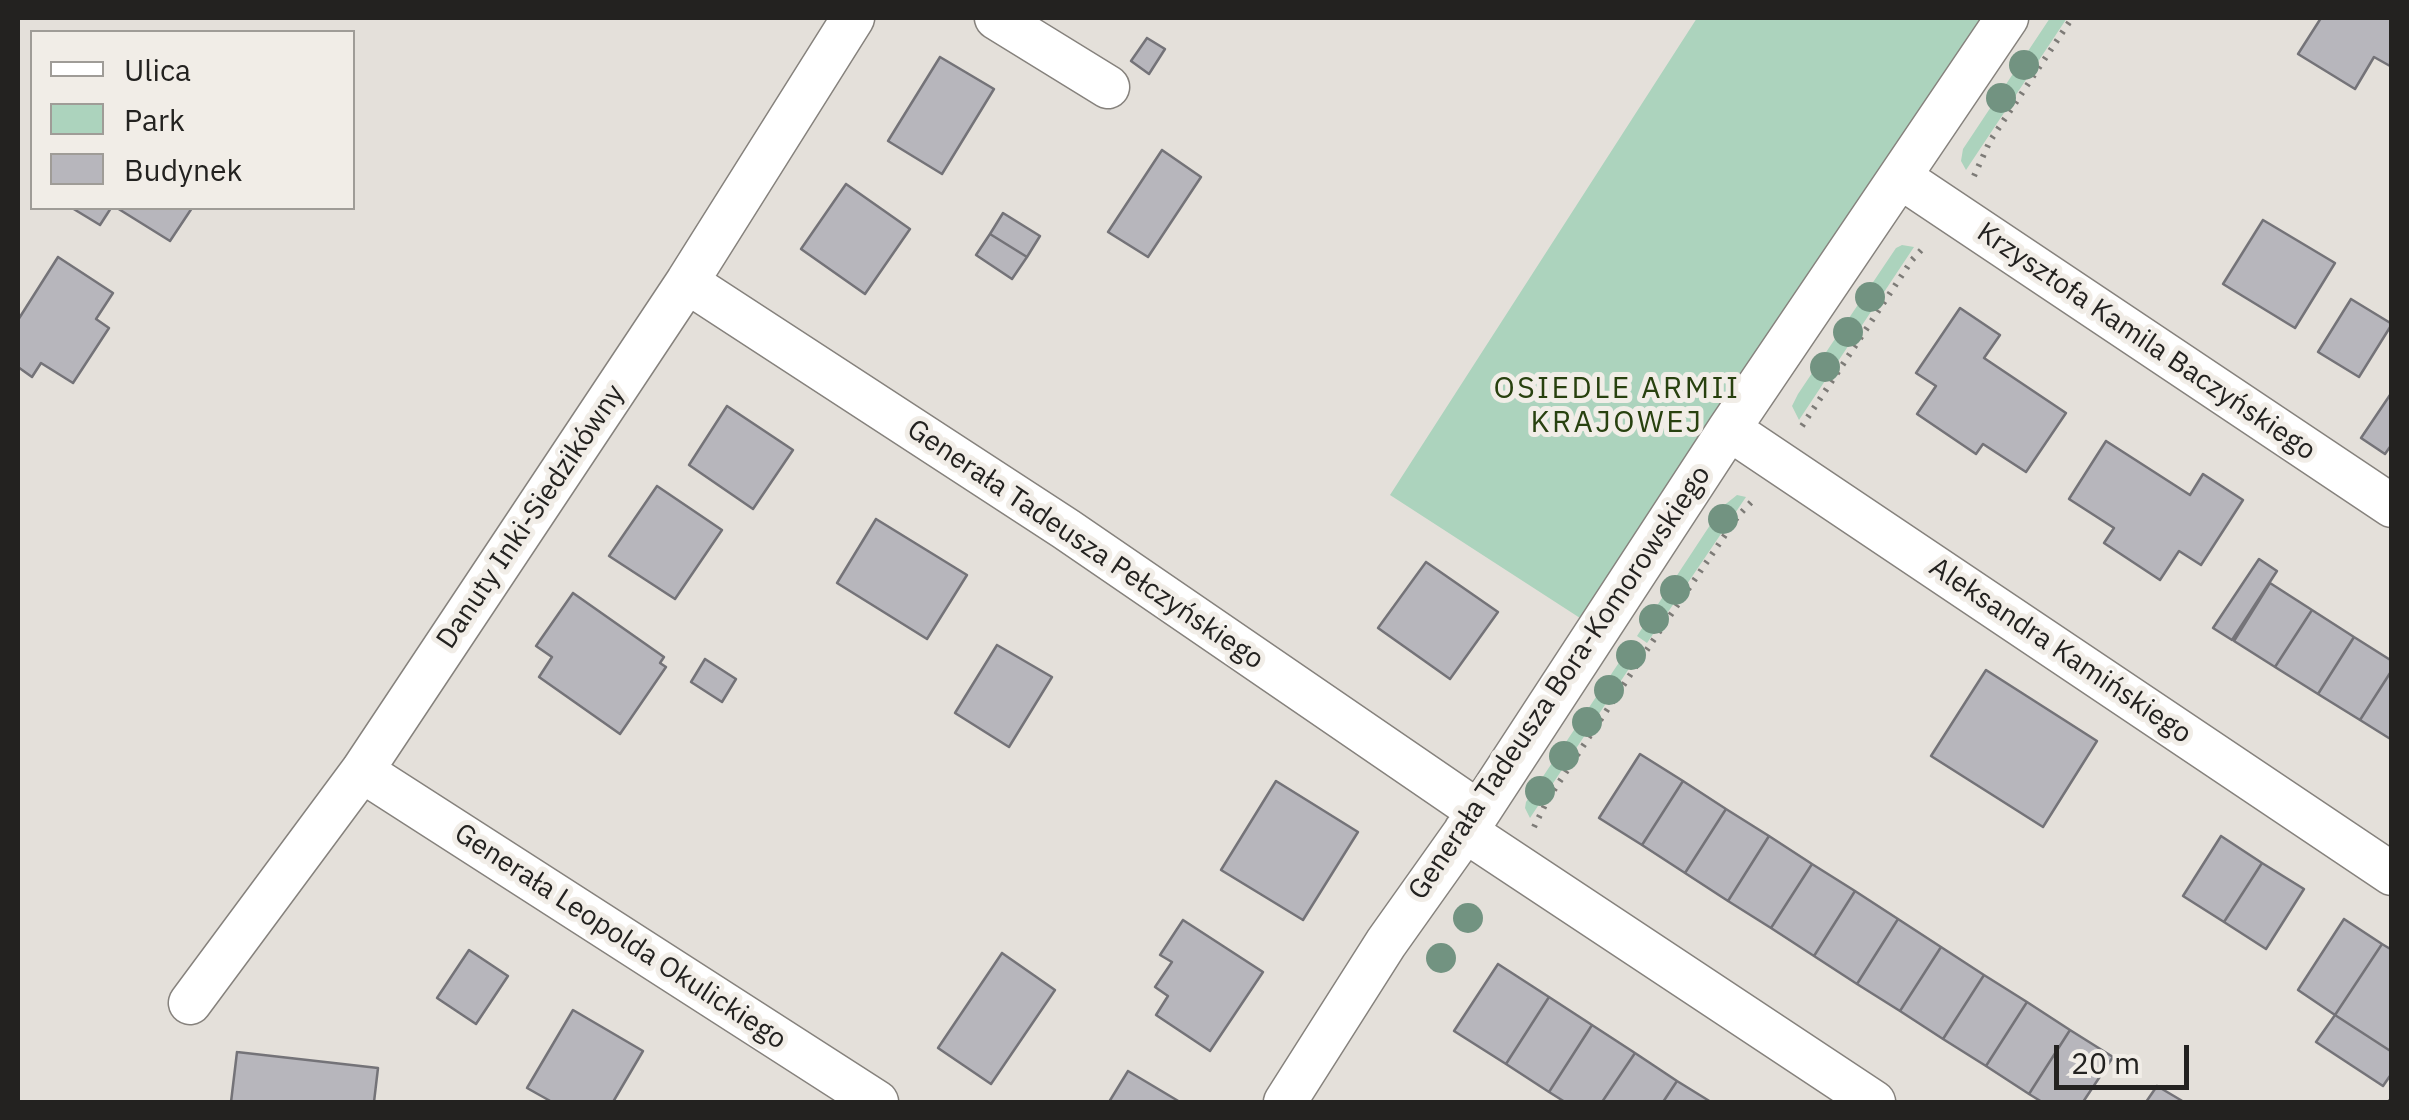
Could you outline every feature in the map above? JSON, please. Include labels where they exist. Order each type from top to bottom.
[{"type":"street","name":"Danuty Inki-Siedzikówny","points":[[190,1003],[362,772],[687,282],[853,18]]},
{"type":"street","points":[[996,18],[1108,88]]},
{"type":"street","name":"Generała Tadeusza Bora-Komorowskiego","points":[[1285,1102],[1386,943],[1472,822],[1729,429],[2007,18]]},
{"type":"street","name":"Krzysztofa Kamila Baczyńskiego","points":[[1900,177],[2392,506]]},
{"type":"street","name":"Generała Tadeusza Pełczyńskiego","points":[[687,282],[1066,529],[1472,822],[1874,1102]]},
{"type":"street","name":"Aleksandra Kamińskiego","points":[[1729,429],[2392,874]]},
{"type":"street","name":"Generała Leopolda Okulickiego","points":[[362,772],[878,1102]]},
{"type":"green space","points":[[1697,18],[1981,18],[1580,618],[1390,495]]},
{"type":"green space","points":[[2050,18],[2067,18],[1966,170],[1961,161],[1963,149]]},
{"type":"green space","points":[[1914,247],[1799,420],[1792,406],[1798,394],[1896,248]]},
{"type":"green space","points":[[1737,495],[1746,497],[1647,643],[1637,636],[1722,507]]},
{"type":"green space","points":[[1632,643],[1642,649],[1530,818],[1526,802]]},
{"type":"building","points":[[2321,18],[2392,18],[2390,66],[2374,57],[2355,89],[2298,54]]},
{"type":"building","points":[[1147,38],[1165,49],[1149,74],[1131,61]]},
{"type":"building","points":[[940,57],[994,89],[942,174],[888,141]]},
{"type":"building","points":[[1162,150],[1201,177],[1148,257],[1108,232]]},
{"type":"building","points":[[846,184],[910,229],[865,294],[801,249]]},
{"type":"building","points":[[75,210],[110,210],[100,225]]},
{"type":"building","points":[[120,210],[191,210],[170,241]]},
{"type":"building","points":[[1003,213],[1040,236],[1027,257],[990,234]]},
{"type":"building","points":[[2263,220],[2335,263],[2295,328],[2223,284]]},
{"type":"building","points":[[990,234],[1027,257],[1012,279],[976,255]]},
{"type":"building","points":[[58,257],[113,293],[96,319],[109,328],[73,383],[41,363],[32,377],[18,367],[18,320]]},
{"type":"building","points":[[2351,299],[2392,324],[2359,377],[2318,352]]},
{"type":"building","points":[[1960,308],[2000,335],[1984,358],[2066,413],[2026,472],[1983,444],[1976,454],[1917,414],[1936,386],[1916,373]]},
{"type":"building","points":[[2392,392],[2392,444],[2385,454],[2361,438]]},
{"type":"building","points":[[727,406],[793,450],[753,509],[689,465]]},
{"type":"building","points":[[2106,441],[2190,495],[2203,474],[2243,500],[2201,565],[2179,551],[2160,580],[2104,543],[2114,528],[2069,499]]},
{"type":"building","points":[[657,486],[722,530],[675,599],[609,556]]},
{"type":"building","points":[[876,519],[967,575],[927,639],[837,583]]},
{"type":"building","points":[[2259,559],[2277,571],[2232,640],[2213,628]]},
{"type":"building","points":[[1426,562],[1498,612],[1450,679],[1378,628]]},
{"type":"building","points":[[2270,583],[2312,610],[2275,667],[2234,641]]},
{"type":"building","points":[[573,593],[664,657],[660,663],[666,667],[620,734],[539,677],[552,657],[536,646]]},
{"type":"building","points":[[2312,610],[2354,637],[2318,694],[2275,667]]},
{"type":"building","points":[[2354,637],[2392,661],[2392,670],[2360,720],[2318,694]]},
{"type":"building","points":[[997,645],[1052,677],[1009,747],[955,713]]},
{"type":"building","points":[[705,659],[736,679],[722,702],[691,682]]},
{"type":"building","points":[[1986,670],[2097,741],[2043,827],[1931,756]]},
{"type":"building","points":[[2392,670],[2392,740],[2360,720]]},
{"type":"building","points":[[1640,754],[1683,781],[1642,845],[1599,818]]},
{"type":"building","points":[[1276,781],[1358,832],[1303,920],[1221,870]]},
{"type":"building","points":[[1683,781],[1726,809],[1685,873],[1642,845]]},
{"type":"building","points":[[1726,809],[1769,836],[1728,901],[1685,873]]},
{"type":"building","points":[[1769,836],[1812,864],[1771,928],[1728,901]]},
{"type":"building","points":[[2221,836],[2262,863],[2224,922],[2183,896]]},
{"type":"building","points":[[2262,863],[2304,889],[2266,949],[2224,922]]},
{"type":"building","points":[[1812,864],[1855,891],[1814,956],[1771,928]]},
{"type":"building","points":[[1855,891],[1898,919],[1857,984],[1814,956]]},
{"type":"building","points":[[1898,919],[1941,947],[1900,1011],[1857,984]]},
{"type":"building","points":[[2344,919],[2382,944],[2335,1015],[2298,990]]},
{"type":"building","points":[[1183,920],[1263,972],[1210,1051],[1156,1015],[1168,996],[1155,987],[1172,962],[1160,955]]},
{"type":"building","points":[[2382,944],[2392,950],[2392,1052],[2335,1015]]},
{"type":"building","points":[[1941,947],[1984,975],[1943,1039],[1900,1011]]},
{"type":"building","points":[[469,950],[508,976],[476,1024],[437,998]]},
{"type":"building","points":[[1002,953],[1055,990],[991,1084],[938,1048]]},
{"type":"building","points":[[1498,964],[1549,997],[1506,1064],[1454,1031]]},
{"type":"building","points":[[1984,975],[2027,1002],[1986,1066],[1943,1039]]},
{"type":"building","points":[[1549,997],[1592,1025],[1549,1092],[1506,1064]]},
{"type":"building","points":[[2027,1002],[2070,1030],[2029,1094],[1986,1066]]},
{"type":"building","points":[[573,1010],[643,1051],[613,1102],[552,1102],[527,1088]]},
{"type":"building","points":[[2335,1015],[2392,1052],[2392,1073],[2383,1086],[2316,1042]]},
{"type":"building","points":[[1592,1025],[1635,1053],[1602,1102],[1565,1102],[1549,1092]]},
{"type":"building","points":[[2070,1030],[2113,1057],[2083,1102],[2042,1102],[2029,1094]]},
{"type":"building","points":[[237,1052],[378,1068],[374,1102],[231,1102]]},
{"type":"building","points":[[1635,1053],[1677,1081],[1663,1102],[1602,1102]]},
{"type":"building","points":[[1128,1071],[1180,1102],[1109,1102]]},
{"type":"building","points":[[1677,1081],[1711,1102],[1663,1102]]},
{"type":"building","points":[[2157,1086],[2184,1102],[2146,1102]]},
{"type":"district","name":"OSIEDLE ARMII KRAJOWEJ","points":[[1617,406]]}]
